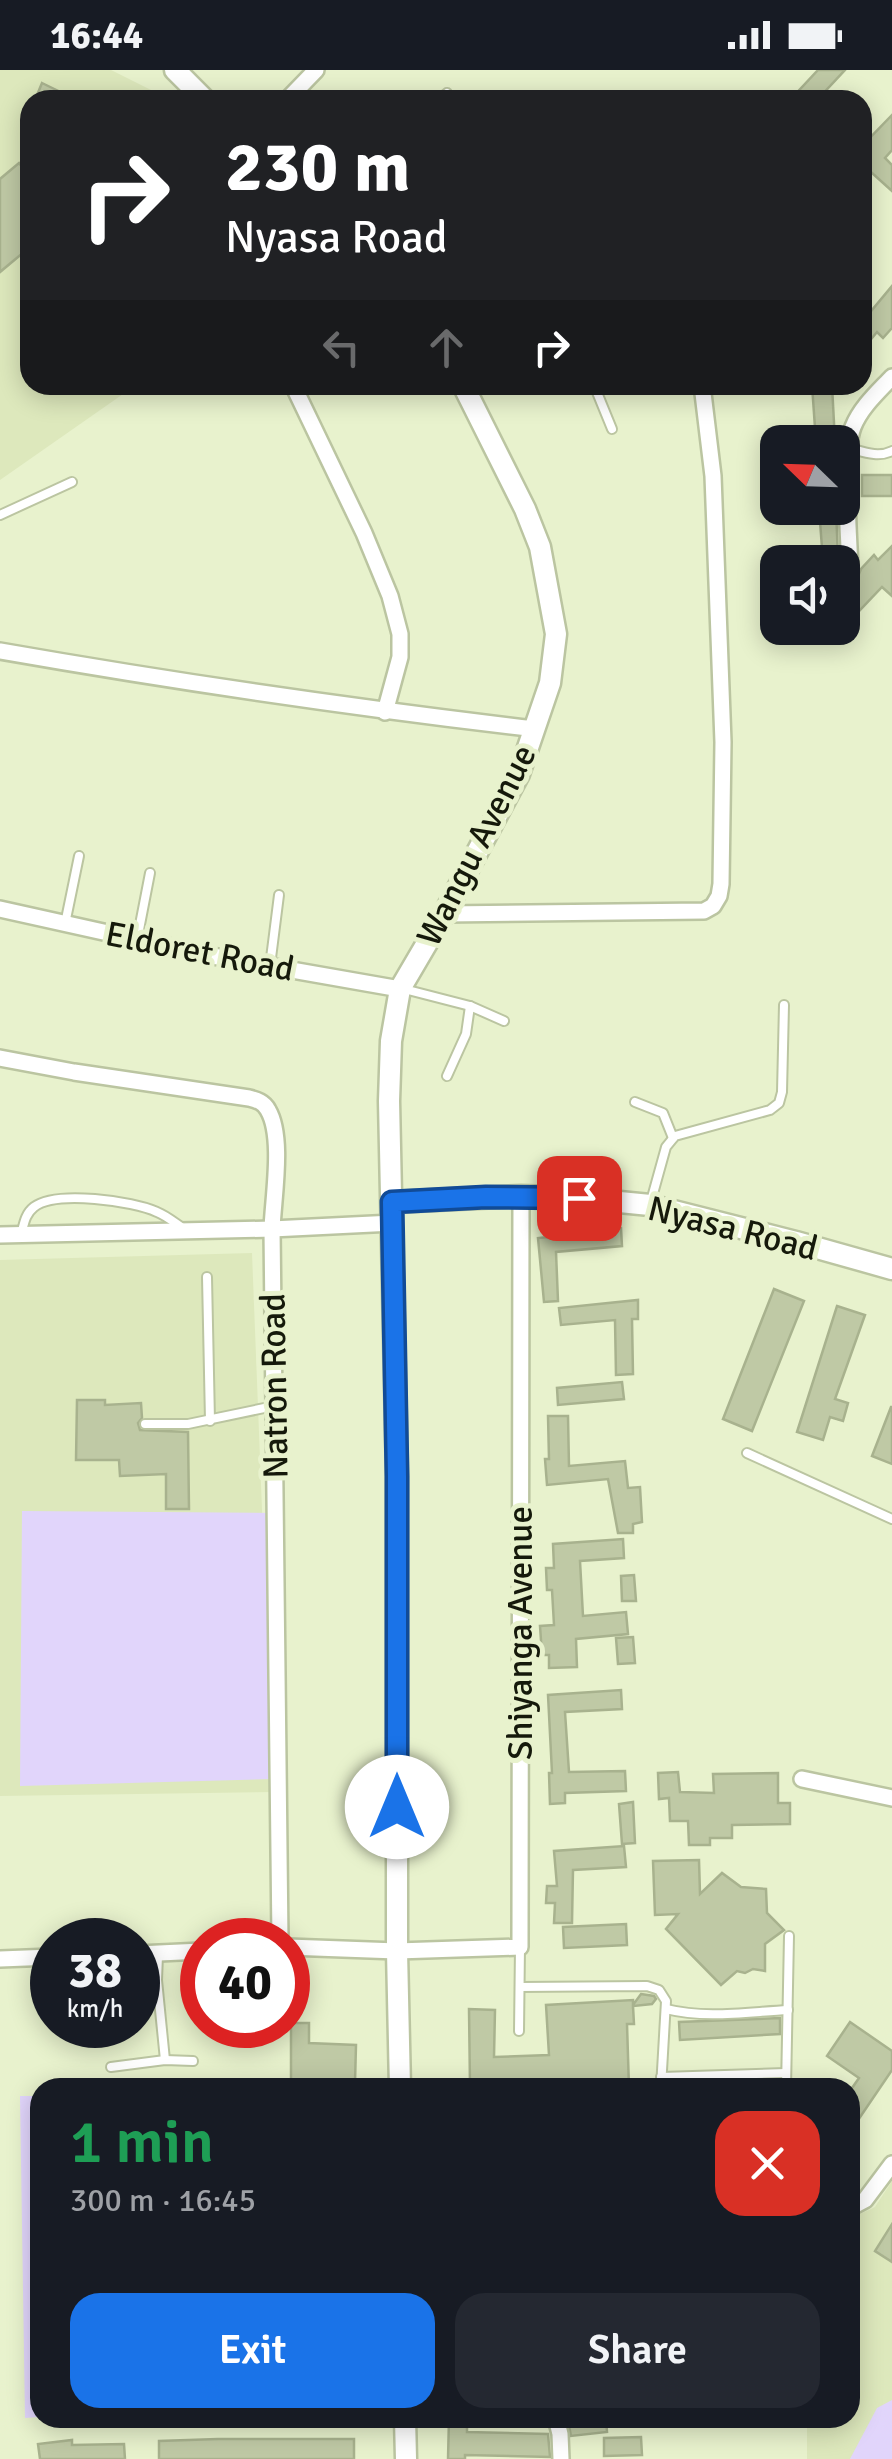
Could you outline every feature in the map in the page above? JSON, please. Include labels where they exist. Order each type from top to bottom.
[{"type":"street","points":[[176,70],[195,90]]},
{"type":"street","points":[[297,90],[316,70]]},
{"type":"street","points":[[854,425],[892,377]]},
{"type":"street","points":[[298,395],[364,532],[390,596],[400,634],[400,657],[385,712]]},
{"type":"street","name":"Wangu Avenue","points":[[400,2078],[397,1476],[389,1100],[392,1041],[400,988],[508,798],[550,683],[556,634],[550,588],[526,509],[467,395]]},
{"type":"street","points":[[444,914],[704,911],[719,896],[724,742],[713,476],[703,395]]},
{"type":"street","points":[[0,651],[385,712],[535,730]]},
{"type":"street","name":"Eldoret Road","points":[[0,909],[137,940],[400,988]]},
{"type":"street","name":"Natron Road","points":[[0,1058],[261,1101],[273,1124],[280,1918]]},
{"type":"street","name":"Nyasa Road","points":[[392,1212],[520,1196],[650,1205],[892,1269]]},
{"type":"street","name":"Shiyanga Avenue","points":[[520,1196],[520,1947]]},
{"type":"street","points":[[0,1235],[272,1229],[392,1212]]},
{"type":"street","points":[[802,1778],[892,1798]]},
{"type":"street","points":[[310,1949],[397,1951],[520,1947]]},
{"type":"street","points":[[0,1959],[30,1958]]},
{"type":"street","points":[[860,2203],[892,2164]]},
{"type":"street","points":[[405,2428],[406,2459]]},
{"type":"street","points":[[558,2428],[561,2459]]},
{"type":"lane","points":[[598,395],[612,429]]},
{"type":"lane","points":[[860,451],[878,455],[892,451]]},
{"type":"lane","points":[[0,515],[72,482]]},
{"type":"lane","points":[[65,924],[79,856]]},
{"type":"lane","points":[[137,940],[150,873]]},
{"type":"lane","points":[[270,966],[280,895]]},
{"type":"lane","points":[[400,988],[470,1006],[504,1021]]},
{"type":"lane","points":[[650,1205],[666,1147],[673,1138],[777,1105],[782,1092],[784,1005]]},
{"type":"lane","points":[[447,1076],[466,1034],[470,1006]]},
{"type":"lane","points":[[634,1102],[663,1113],[673,1138]]},
{"type":"lane","points":[[21,1235],[27,1214],[36,1205],[60,1198],[155,1210],[186,1232]]},
{"type":"lane","points":[[207,1276],[210,1420]]},
{"type":"lane","points":[[145,1424],[188,1424],[274,1406]]},
{"type":"lane","points":[[748,1453],[892,1519]]},
{"type":"lane","points":[[786,2078],[789,1936]]},
{"type":"lane","points":[[519,2031],[520,1947]]},
{"type":"lane","points":[[520,1986],[659,1990],[666,2009],[661,2077],[786,2073]]},
{"type":"lane","points":[[666,2009],[686,2014],[788,2010]]},
{"type":"lane","points":[[160,2018],[164,2060]]},
{"type":"lane","points":[[112,2066],[193,2060]]},
{"type":"shaded area","points":[[0,70],[111,70],[151,90],[20,90],[20,395],[122,395],[0,480]]},
{"type":"shaded area","points":[[252,1253],[273,1792],[0,1796],[0,1260]]},
{"type":"shaded area","points":[[22,1511],[273,1513],[272,1779],[20,1786]]},
{"type":"shaded area","points":[[20,2096],[30,2096],[30,2418],[25,2418]]},
{"type":"shaded area","points":[[892,2181],[892,2459],[807,2459],[807,2428],[860,2428],[860,2214],[875,2207]]},
{"type":"shaded area","points":[[892,2400],[892,2459],[850,2459],[877,2408]]},
{"type":"building","points":[[818,70],[845,70],[826,90],[799,90]]},
{"type":"building","points":[[892,115],[892,150],[885,158],[892,165],[892,191],[872,173],[872,136]]},
{"type":"building","points":[[19,163],[20,255],[0,272],[0,179]]},
{"type":"building","points":[[892,286],[892,328],[883,338],[877,332],[872,338],[872,310]]},
{"type":"building","points":[[813,395],[833,395],[834,425],[815,425]]},
{"type":"building","points":[[862,475],[892,475],[892,496],[862,496]]},
{"type":"building","points":[[820,525],[837,525],[837,545],[822,545]]},
{"type":"building","points":[[892,546],[892,596],[882,587],[860,610],[860,572],[874,555],[878,560]]},
{"type":"building","points":[[621,1228],[622,1246],[556,1252],[558,1301],[544,1302],[538,1238],[548,1237],[548,1230]]},
{"type":"building","points":[[774,1289],[804,1301],[752,1431],[723,1419]]},
{"type":"building","points":[[638,1300],[638,1319],[632,1319],[633,1374],[616,1375],[615,1320],[561,1325],[559,1308]]},
{"type":"building","points":[[837,1306],[865,1315],[835,1399],[848,1403],[843,1421],[830,1417],[823,1440],[797,1432]]},
{"type":"building","points":[[622,1382],[624,1399],[558,1405],[557,1388]]},
{"type":"building","points":[[77,1400],[105,1400],[105,1405],[141,1403],[140,1430],[188,1432],[189,1509],[166,1509],[166,1474],[120,1476],[119,1460],[76,1460]]},
{"type":"building","points":[[892,1407],[892,1464],[872,1456]]},
{"type":"building","points":[[548,1416],[568,1416],[569,1466],[625,1461],[628,1488],[640,1487],[642,1522],[633,1524],[633,1533],[618,1533],[608,1479],[547,1485]]},
{"type":"building","points":[[623,1539],[624,1558],[580,1561],[583,1616],[626,1612],[628,1634],[576,1639],[577,1667],[549,1668],[549,1655],[542,1655],[540,1626],[554,1625],[546,1568],[554,1568],[553,1544]]},
{"type":"building","points":[[634,1575],[636,1601],[622,1601],[621,1576]]},
{"type":"building","points":[[633,1637],[635,1663],[618,1664],[616,1638]]},
{"type":"building","points":[[621,1690],[622,1709],[565,1712],[569,1772],[625,1771],[626,1791],[565,1793],[565,1803],[550,1804],[548,1695]]},
{"type":"building","points":[[678,1772],[680,1792],[714,1793],[713,1774],[778,1773],[778,1803],[790,1803],[790,1824],[732,1825],[732,1838],[710,1838],[710,1845],[689,1845],[688,1821],[670,1821],[669,1798],[659,1799],[658,1773]]},
{"type":"building","points":[[633,1802],[635,1843],[622,1844],[619,1804]]},
{"type":"building","points":[[624,1846],[626,1867],[573,1870],[572,1923],[554,1923],[555,1903],[546,1903],[547,1886],[557,1886],[554,1851]]},
{"type":"building","points":[[699,1860],[700,1894],[722,1873],[741,1887],[766,1889],[767,1913],[784,1930],[765,1944],[765,1971],[737,1971],[721,1985],[666,1929],[678,1914],[655,1915],[653,1861]]},
{"type":"building","points":[[626,1924],[627,1945],[564,1948],[563,1927]]},
{"type":"building","points":[[641,1994],[656,1999],[652,2004],[633,2006],[634,2024],[627,2024],[629,2078],[470,2078],[469,2009],[495,2010],[494,2057],[549,2055],[546,2005],[633,2000],[633,2005]]},
{"type":"building","points":[[780,2018],[780,2034],[680,2040],[679,2022]]},
{"type":"building","points":[[850,2022],[892,2051],[892,2070],[860,2117],[860,2078],[827,2056]]},
{"type":"building","points":[[310,2043],[356,2045],[355,2078],[291,2078],[291,2048],[310,2048]]},
{"type":"building","points":[[892,2224],[892,2262],[875,2251]]},
{"type":"building","points":[[449,2428],[548,2434],[550,2457],[465,2455],[465,2459],[448,2459]]},
{"type":"building","points":[[569,2428],[607,2428],[607,2432],[571,2436]]},
{"type":"building","points":[[641,2437],[642,2455],[604,2456],[604,2438]]},
{"type":"building","points":[[354,2439],[354,2459],[159,2459],[159,2441]]},
{"type":"building","points":[[72,2440],[72,2445],[124,2444],[125,2459],[40,2459],[38,2444]]},
{"type":"route","points":[[397,1807],[392,1202],[520,1196],[579,1198]]}]
